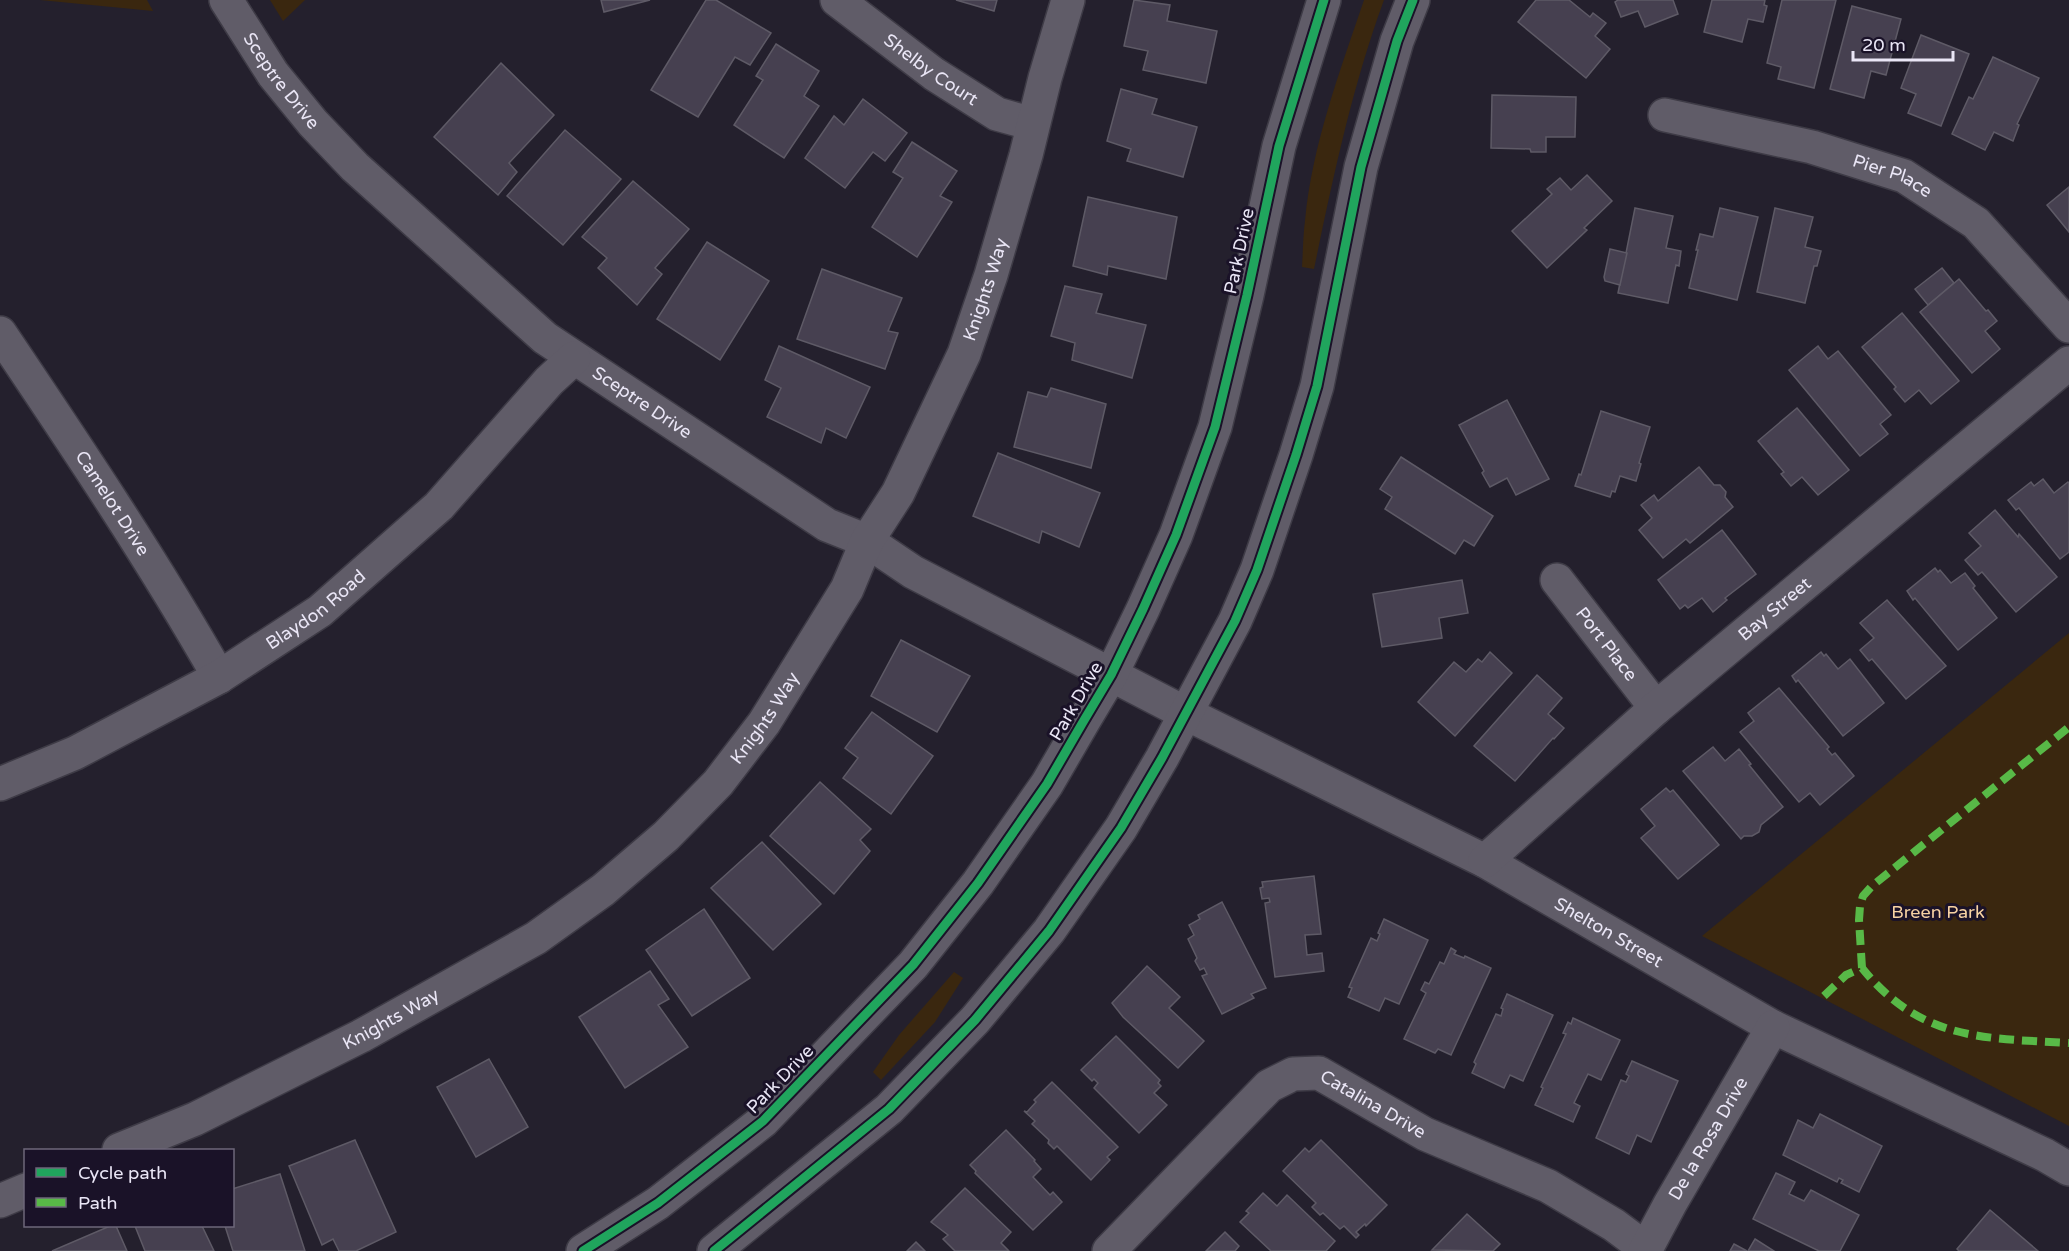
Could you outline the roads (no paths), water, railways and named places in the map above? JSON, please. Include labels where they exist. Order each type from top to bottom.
[{"type":"street","name":"Sceptre Drive","points":[[226,0],[273,74],[313,123],[355,167],[545,338],[827,525],[867,541],[913,572],[1147,693]]},
{"type":"street","name":"Shelby Court","points":[[837,0],[934,74],[997,114],[1033,124]]},
{"type":"street","name":"Knights Way","points":[[121,1149],[195,1119],[361,1036],[536,938],[603,890],[666,836],[711,790],[764,723],[846,589],[867,541],[898,493],[964,354],[991,275],[1068,0]]},
{"type":"street","name":"Park Drive","points":[[583,1251],[658,1203],[763,1121],[913,965],[978,883],[1041,793],[1111,675],[1176,535],[1215,427],[1247,295],[1279,146],[1324,0]]},
{"type":"street","points":[[714,1251],[889,1109],[975,1020],[1049,931],[1115,837],[1162,758],[1213,666],[1257,570],[1296,455],[1317,386],[1361,167],[1397,41],[1413,0]]},
{"type":"street","name":"Pier Place","points":[[1665,115],[1812,147],[1904,176],[1976,223],[2069,326]]},
{"type":"street","name":"Camelot Drive","points":[[0,333],[95,475],[219,677]]},
{"type":"street","name":"Blaydon Road","points":[[0,784],[75,753],[219,677],[320,611],[439,506],[549,381],[574,358]]},
{"type":"street","name":"Bay Street","points":[[1485,861],[1656,708],[2069,363]]},
{"type":"street","name":"Port Place","points":[[1557,580],[1656,708]]},
{"type":"street","name":"Shelton Street","points":[[1147,693],[1485,861],[1773,1027],[2045,1155],[2069,1169]]},
{"type":"street","name":"De la Rosa Drive","points":[[1646,1250],[1670,1204],[1773,1027]]},
{"type":"street","name":"Catalina Drive","points":[[1108,1251],[1269,1086],[1293,1074],[1319,1073],[1425,1134],[1548,1186],[1614,1225],[1646,1250]]},
{"type":"street","points":[[0,1201],[24,1191]]},
{"type":"park label","name":"Breen Park","points":[[1938,912]]}]
